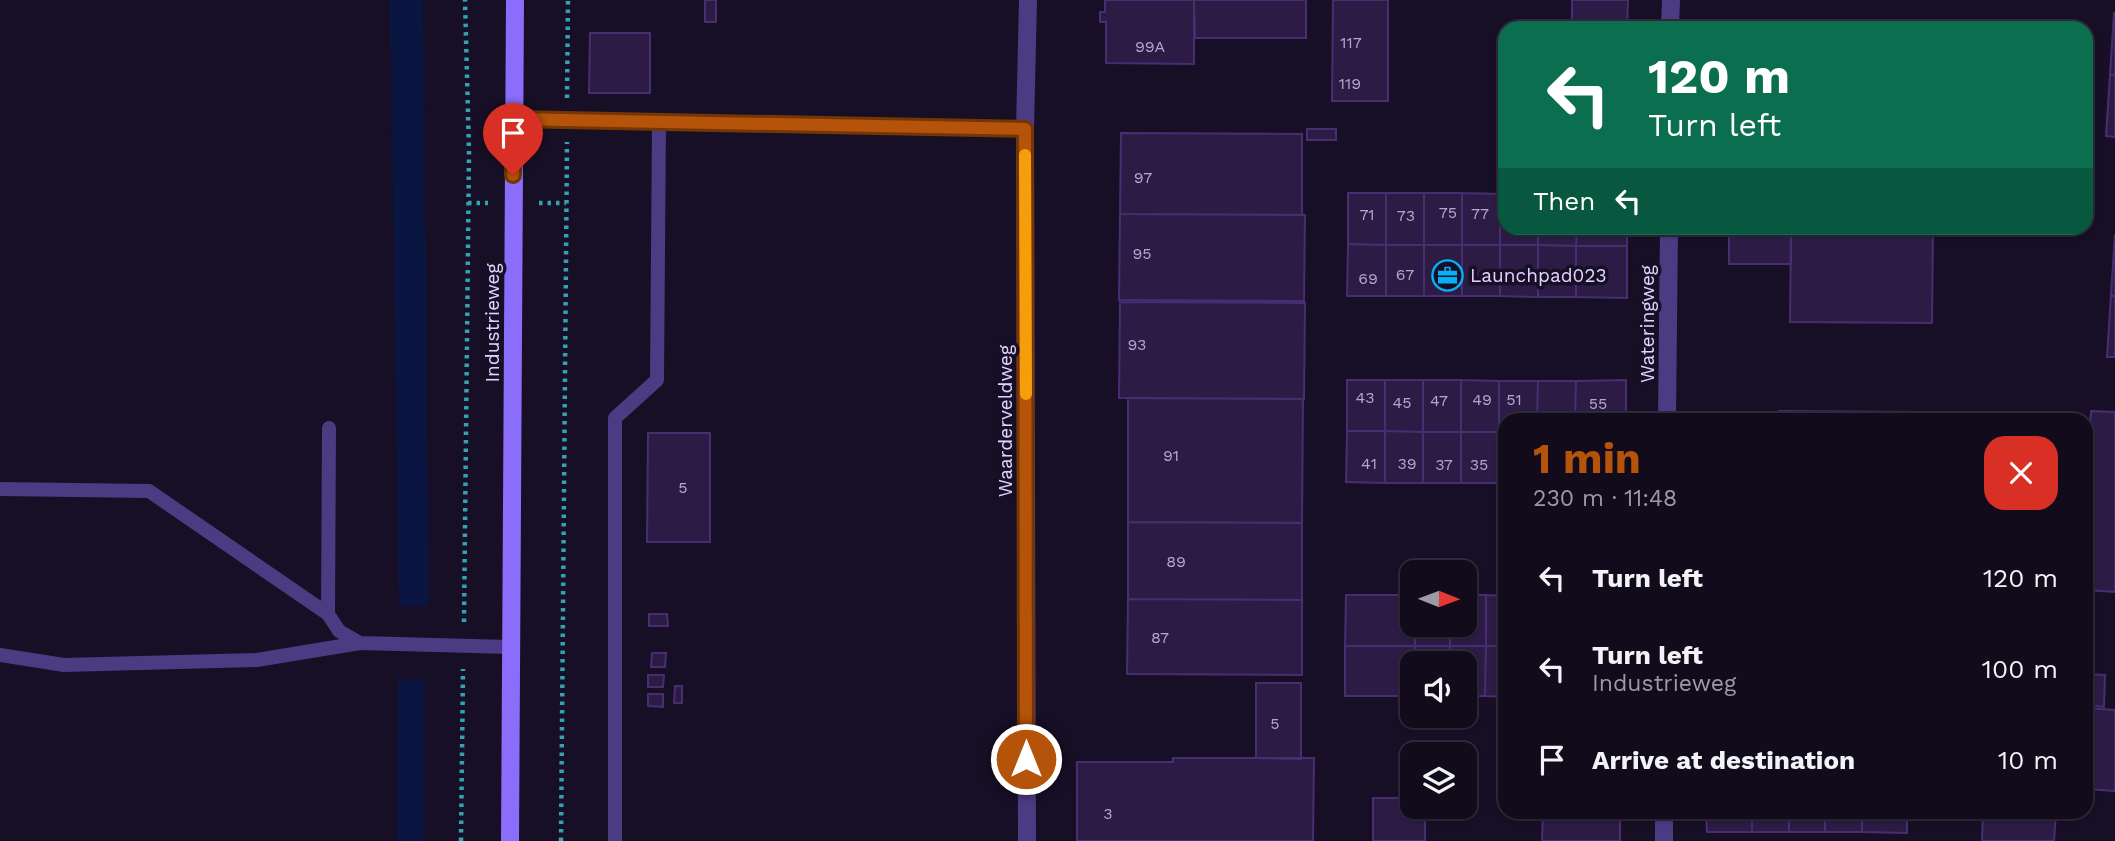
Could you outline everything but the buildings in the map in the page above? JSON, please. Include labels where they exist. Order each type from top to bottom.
[{"type":"street","name":"Industrieweg","points":[[510,841],[514,0]]},
{"type":"street","name":"Waarderveldweg","points":[[1027,841],[1025,129],[1028,0]]},
{"type":"street","points":[[1671,0],[1671,21]]},
{"type":"street","name":"Wateringweg","points":[[1667,413],[1669,235]]},
{"type":"street","points":[[1664,819],[1664,841]]},
{"type":"lane","points":[[514,119],[1025,129]]},
{"type":"lane","points":[[615,841],[615,418],[657,380],[659,122]]},
{"type":"lane","points":[[328,614],[329,428]]},
{"type":"lane","points":[[0,489],[149,491],[328,614],[339,631],[360,643]]},
{"type":"lane","points":[[0,655],[64,665],[257,660],[360,643],[511,647]]},
{"type":"path","points":[[461,841],[469,152],[465,0]]},
{"type":"path","points":[[561,841],[568,0]]},
{"type":"shaded area","points":[[390,0],[423,0],[429,606],[399,606]]},
{"type":"shaded area","points":[[398,679],[424,679],[424,841],[397,841]]},
{"type":"slow traffic","points":[[1025,155],[1026,394]]},
{"type":"place","name":"Launchpad023","points":[[1447,275]]},
{"type":"route","points":[[513,175],[514,119],[1025,129],[1026,759]]}]
